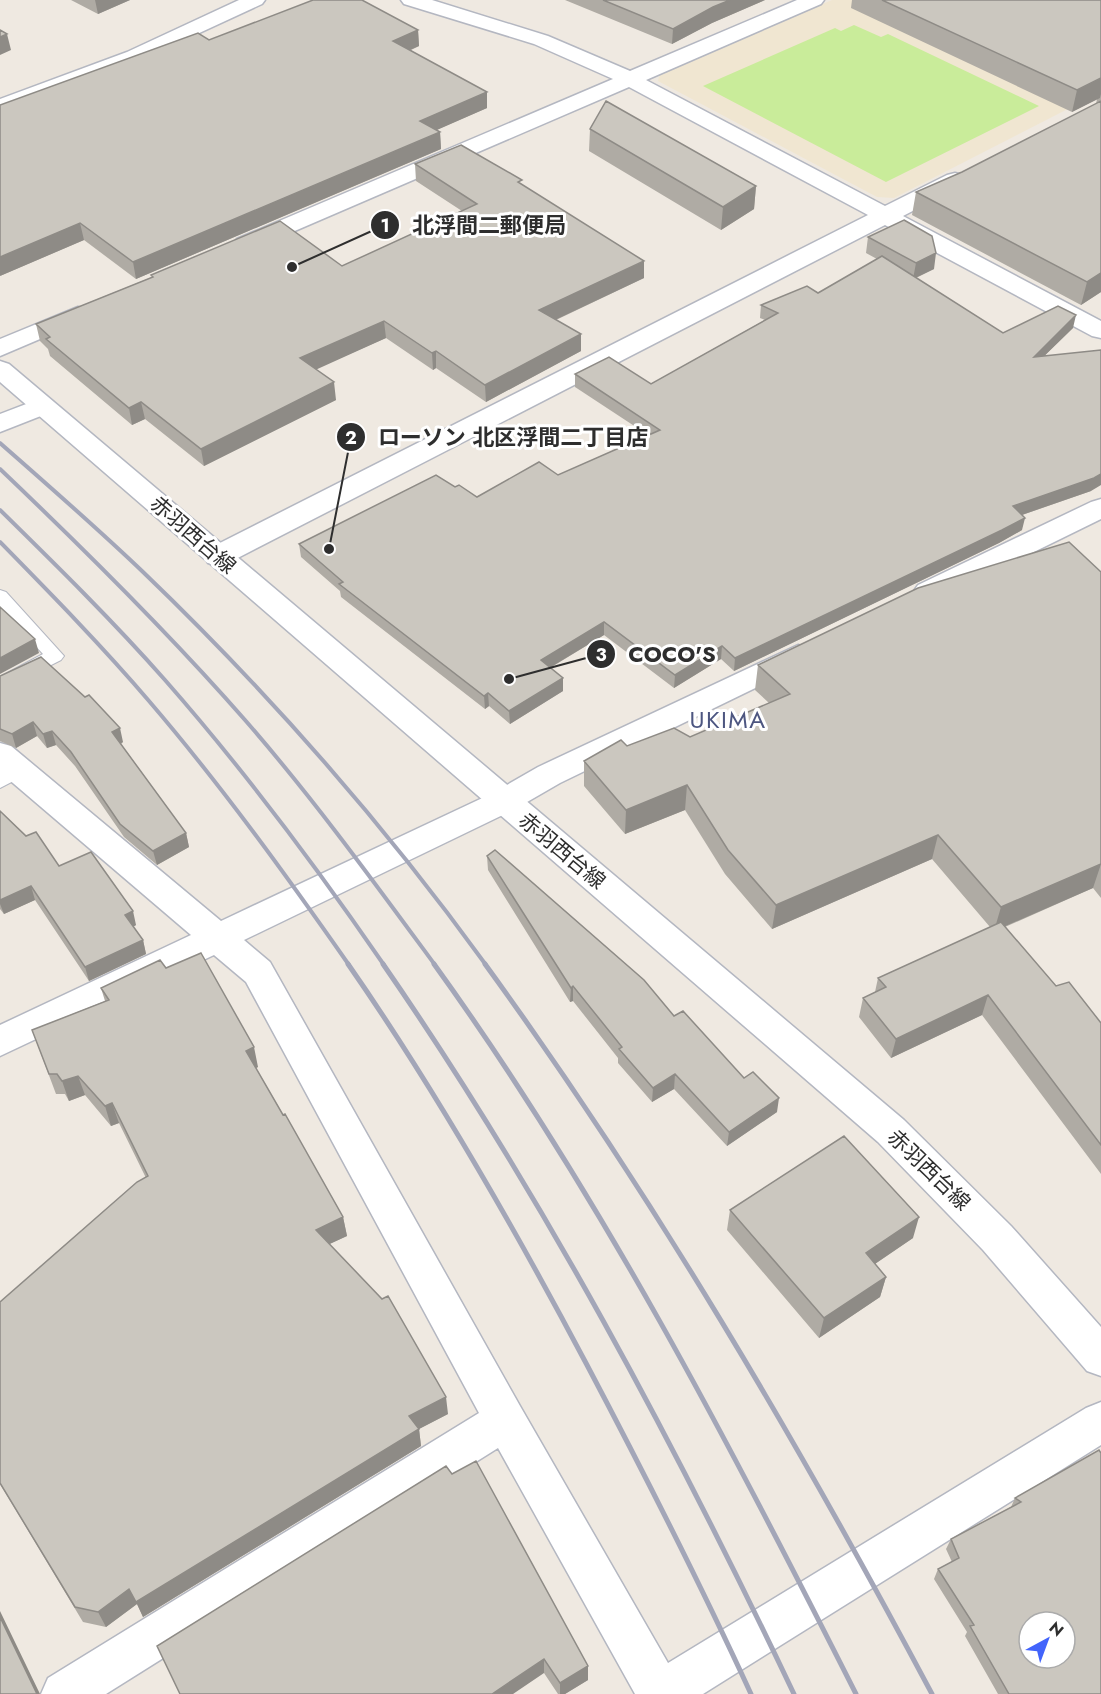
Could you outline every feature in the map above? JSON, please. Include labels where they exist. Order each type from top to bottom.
[{"type":"street","points":[[0,106],[134,56],[255,0]]},
{"type":"street","points":[[411,0],[565,48],[630,80],[1101,331]]},
{"type":"street","points":[[228,251],[814,0]]},
{"type":"street","points":[[218,556],[978,168]]},
{"type":"street","points":[[0,348],[98,306]]},
{"type":"street","name":"赤羽西台線","points":[[0,369],[891,1131],[997,1238],[1101,1357]]},
{"type":"street","points":[[0,424],[42,406]]},
{"type":"street","points":[[904,604],[1062,539],[1101,508]]},
{"type":"street","points":[[0,1041],[504,801],[549,775],[818,645]]},
{"type":"street","points":[[6,768],[218,936],[258,972],[505,1420],[660,1694],[1101,1422]]},
{"type":"street","points":[[64,1694],[505,1420]]},
{"type":"lane","points":[[0,596],[55,656],[0,685]]},
{"type":"shaded area","points":[[832,0],[1101,0],[1101,92],[894,198],[877,197],[658,81],[660,73]]},
{"type":"green space","points":[[854,25],[881,37],[888,34],[1039,106],[886,182],[703,86],[835,28],[841,31]]},
{"type":"building","points":[[313,0],[362,0],[418,30],[393,41],[487,92],[420,121],[440,132],[133,262],[80,223],[0,257],[0,105],[198,33],[209,40]]},
{"type":"building","points":[[603,0],[730,0],[673,29]]},
{"type":"building","points":[[882,0],[1101,0],[1101,78],[1077,90]]},
{"type":"building","points":[[0,30],[7,34],[0,37]]},
{"type":"building","points":[[606,101],[756,186],[723,207],[590,129]]},
{"type":"building","points":[[1101,101],[1101,273],[1087,282],[916,192],[962,172]]},
{"type":"building","points":[[461,145],[522,180],[518,182],[644,261],[539,310],[581,334],[485,385],[436,351],[432,353],[384,321],[300,358],[334,382],[201,449],[141,402],[129,408],[46,339],[50,337],[36,324],[153,277],[151,275],[280,221],[342,266],[477,204],[415,164]]},
{"type":"building","points":[[904,220],[932,236],[936,253],[916,263],[868,237]]},
{"type":"building","points":[[882,256],[1003,333],[1058,306],[1076,315],[1034,357],[1101,350],[1101,474],[1013,506],[1025,518],[735,658],[722,646],[675,675],[604,622],[541,660],[563,678],[509,711],[488,693],[484,696],[339,584],[343,582],[299,544],[436,475],[455,487],[459,485],[477,497],[539,462],[558,475],[660,430],[575,374],[609,357],[651,384],[778,313],[761,305],[807,286],[818,293]]},
{"type":"building","points":[[1069,542],[1101,572],[1101,864],[1001,907],[938,835],[776,905],[728,850],[687,785],[626,810],[584,761],[621,740],[627,746],[674,728],[690,737],[790,694],[758,665],[918,588]]},
{"type":"building","points":[[0,607],[35,639],[0,658]]},
{"type":"building","points":[[41,657],[85,697],[89,695],[120,728],[112,732],[186,833],[153,851],[120,824],[71,752],[52,731],[43,734],[33,722],[12,734],[0,729],[0,676]]},
{"type":"building","points":[[0,811],[26,836],[36,832],[59,866],[91,852],[133,911],[125,915],[143,940],[85,967],[31,886],[0,900]]},
{"type":"building","points":[[495,850],[644,980],[674,1016],[683,1011],[744,1078],[753,1072],[779,1098],[729,1132],[675,1074],[653,1088],[619,1049],[622,1047],[573,986],[571,988],[487,856]]},
{"type":"building","points":[[1001,922],[1056,986],[1069,982],[1101,1023],[1101,1145],[988,995],[896,1039],[863,998],[886,987],[878,978]]},
{"type":"building","points":[[201,953],[254,1047],[246,1051],[283,1115],[285,1114],[343,1217],[316,1230],[382,1299],[388,1296],[446,1397],[409,1416],[419,1429],[136,1602],[129,1589],[98,1612],[75,1607],[0,1483],[0,1302],[137,1182],[148,1176],[112,1103],[105,1106],[78,1076],[62,1081],[57,1074],[49,1074],[32,1030],[109,1000],[101,988],[160,960],[166,968]]},
{"type":"building","points":[[844,1136],[919,1217],[866,1253],[886,1277],[824,1318],[730,1210]]},
{"type":"building","points":[[1099,1450],[1101,1453],[1101,1694],[1009,1694],[970,1626],[974,1625],[938,1569],[959,1558],[951,1539],[1021,1502],[1015,1498]]},
{"type":"building","points":[[476,1461],[588,1666],[560,1683],[544,1659],[492,1694],[180,1694],[157,1646],[446,1466],[452,1474]]},
{"type":"building","points":[[0,1617],[37,1694],[0,1694]]},
{"type":"railway","points":[[0,443],[90,522],[235,664],[366,810],[486,965]]},
{"type":"railway","points":[[0,469],[126,592],[245,720],[319,810],[435,965]]},
{"type":"railway","points":[[0,510],[105,615],[194,714],[279,819],[384,965]]},
{"type":"railway","points":[[0,542],[95,640],[176,733],[252,831],[349,965]]},
{"type":"railway","points":[[348,964],[413,1061],[474,1161],[531,1262],[650,1487],[751,1694]]},
{"type":"railway","points":[[383,964],[497,1140],[603,1321],[702,1506],[794,1694]]},
{"type":"railway","points":[[434,964],[494,1050],[551,1139],[659,1320],[760,1506],[856,1694]]},
{"type":"railway","points":[[485,964],[607,1140],[721,1321],[829,1506],[932,1694]]},
{"type":"place","name":"北浮間二郵便局","points":[[292,267]]},
{"type":"place","name":"ローソン 北区浮間二丁目店","points":[[329,549]]},
{"type":"place","name":"COCO'S","points":[[509,679]]},
{"type":"district","name":"UKIMA","points":[[728,720]]}]
